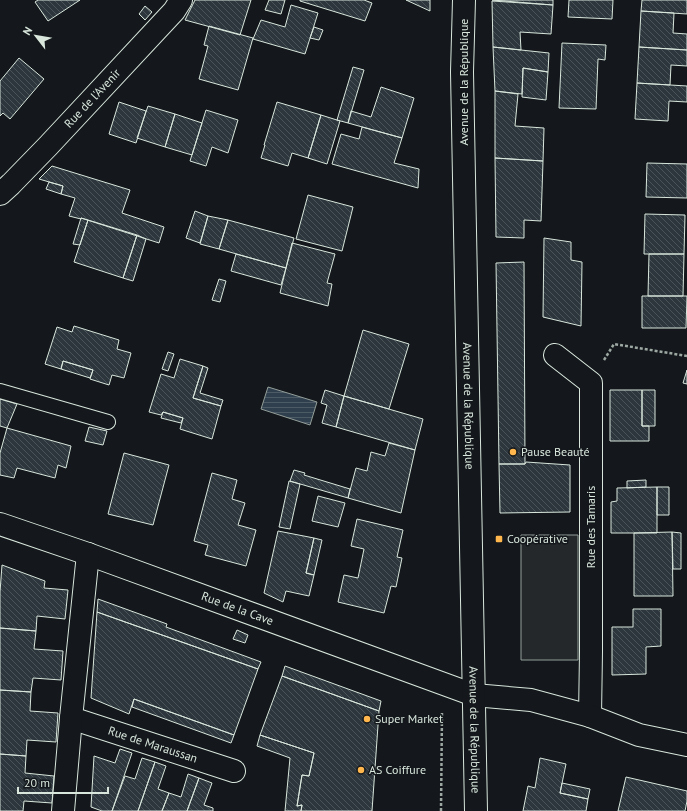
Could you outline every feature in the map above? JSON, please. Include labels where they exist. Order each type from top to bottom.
[{"type":"street","name":"Rue de l'Avenir","points":[[0,194],[48,146],[174,11],[181,0]]},
{"type":"street","name":"Avenue de la République","points":[[464,0],[462,80],[476,811]]},
{"type":"street","points":[[555,356],[591,383]]},
{"type":"street","name":"Rue des Tamaris","points":[[590,716],[591,383]]},
{"type":"street","name":"Rue de la Cave","points":[[0,524],[88,554],[474,695]]},
{"type":"street","points":[[63,811],[88,554]]},
{"type":"street","points":[[474,695],[531,700],[590,716],[640,735],[687,745]]},
{"type":"street","name":"Rue de Maraussan","points":[[71,718],[234,771]]},
{"type":"lane","points":[[0,391],[108,422]]},
{"type":"path","points":[[591,383],[614,344],[687,356]]},
{"type":"path","points":[[441,683],[441,811]]},
{"type":"shaded area","points":[[521,535],[578,535],[578,660],[521,660]]},
{"type":"water","points":[[268,387],[317,402],[310,425],[261,409]]},
{"type":"building","points":[[38,0],[80,0],[48,21],[35,2]]},
{"type":"building","points":[[195,0],[251,0],[240,35],[185,20]]},
{"type":"building","points":[[269,0],[285,0],[281,14],[265,10]]},
{"type":"building","points":[[300,0],[364,0],[372,3],[365,21]]},
{"type":"building","points":[[406,0],[430,0],[430,11]]},
{"type":"building","points":[[492,0],[553,0],[553,5]]},
{"type":"building","points":[[569,0],[613,0],[612,19],[568,17]]},
{"type":"building","points":[[642,0],[687,0],[687,14],[641,11]]},
{"type":"building","points":[[492,1],[553,5],[551,34],[520,32],[521,50],[493,47]]},
{"type":"building","points":[[291,5],[318,13],[305,54],[253,39],[261,20],[285,27]]},
{"type":"building","points":[[145,6],[152,12],[145,20],[139,14]]},
{"type":"building","points":[[641,11],[674,13],[673,33],[687,34],[687,50],[639,47]]},
{"type":"building","points":[[209,26],[253,38],[238,90],[199,79],[208,46],[204,45]]},
{"type":"building","points":[[314,27],[323,30],[319,40],[310,38]]},
{"type":"building","points":[[562,43],[606,45],[605,60],[598,59],[596,109],[559,108]]},
{"type":"building","points":[[493,47],[549,53],[548,72],[523,68],[522,94],[495,91]]},
{"type":"building","points":[[639,47],[687,50],[687,66],[671,65],[670,85],[637,83]]},
{"type":"building","points":[[19,58],[44,79],[10,119],[3,113],[0,116],[0,81]]},
{"type":"building","points":[[353,67],[364,70],[348,123],[337,120]]},
{"type":"building","points":[[523,68],[548,72],[546,100],[522,97]]},
{"type":"building","points":[[637,83],[687,86],[687,102],[669,101],[668,121],[635,119]]},
{"type":"building","points":[[381,87],[414,98],[402,138],[348,123],[351,111],[371,117]]},
{"type":"building","points":[[495,91],[518,94],[515,126],[544,128],[543,161],[495,158]]},
{"type":"building","points":[[119,102],[146,111],[136,143],[109,134]]},
{"type":"building","points":[[277,102],[321,115],[308,158],[292,153],[288,166],[261,158]]},
{"type":"building","points":[[148,106],[175,114],[165,147],[137,138]]},
{"type":"building","points":[[206,110],[238,120],[228,153],[212,147],[206,166],[190,161]]},
{"type":"building","points":[[175,114],[202,123],[192,155],[165,147]]},
{"type":"building","points":[[321,115],[340,121],[327,164],[308,158]]},
{"type":"building","points":[[362,127],[402,138],[394,163],[419,169],[418,188],[332,164],[341,134],[359,139]]},
{"type":"building","points":[[495,158],[543,161],[541,221],[524,220],[524,238],[496,237]]},
{"type":"building","points":[[647,163],[687,164],[687,198],[646,197]]},
{"type":"building","points":[[52,166],[130,190],[122,213],[164,227],[159,243],[81,218],[69,216],[75,198],[61,194],[63,186],[39,179]]},
{"type":"building","points":[[49,182],[63,186],[61,194],[46,189]]},
{"type":"building","points":[[308,195],[353,207],[342,251],[296,239]]},
{"type":"building","points":[[195,211],[208,216],[200,243],[186,238]]},
{"type":"building","points":[[645,214],[685,215],[684,254],[644,254]]},
{"type":"building","points":[[208,216],[228,220],[219,249],[200,244]]},
{"type":"building","points":[[81,218],[88,220],[80,245],[73,244]]},
{"type":"building","points":[[88,220],[137,235],[123,278],[74,262]]},
{"type":"building","points":[[228,220],[294,238],[286,268],[219,249]]},
{"type":"building","points":[[137,235],[146,239],[133,281],[123,278]]},
{"type":"building","points":[[544,238],[571,242],[571,260],[582,262],[581,326],[543,317]]},
{"type":"building","points":[[292,243],[335,254],[327,283],[332,284],[328,306],[280,293]]},
{"type":"building","points":[[236,254],[286,268],[281,285],[231,271]]},
{"type":"building","points":[[649,254],[684,254],[683,296],[648,296]]},
{"type":"building","points":[[524,262],[525,464],[499,464],[496,263]]},
{"type":"building","points":[[219,279],[226,281],[220,302],[212,300]]},
{"type":"building","points":[[642,296],[687,296],[686,328],[642,328]]},
{"type":"building","points":[[74,326],[119,340],[117,349],[131,353],[124,378],[112,375],[109,385],[90,379],[93,370],[63,361],[61,369],[45,364],[57,327],[72,332]]},
{"type":"building","points":[[363,330],[409,344],[389,409],[344,396]]},
{"type":"building","points":[[168,352],[174,354],[168,371],[162,369]]},
{"type":"building","points":[[180,359],[203,366],[193,398],[221,406],[212,439],[180,429],[183,418],[163,412],[161,415],[149,412],[161,374],[174,378]]},
{"type":"building","points":[[63,361],[93,370],[90,378],[61,369]]},
{"type":"building","points":[[203,366],[208,368],[200,393],[223,400],[221,406],[193,398]]},
{"type":"building","points":[[687,370],[687,384],[683,383]]},
{"type":"building","points":[[325,390],[344,396],[336,427],[322,423],[327,405],[321,403]]},
{"type":"building","points":[[610,390],[642,390],[642,426],[649,426],[649,441],[610,441]]},
{"type":"building","points":[[642,390],[655,390],[655,426],[642,426]]},
{"type":"building","points":[[344,396],[423,419],[415,450],[336,427]]},
{"type":"building","points":[[0,399],[17,404],[7,428],[0,426]]},
{"type":"building","points":[[163,412],[183,418],[181,423],[161,418]]},
{"type":"building","points":[[89,427],[107,431],[103,445],[85,441]]},
{"type":"building","points":[[7,428],[71,446],[66,468],[58,465],[55,478],[17,468],[14,478],[0,475],[0,453]]},
{"type":"building","points":[[389,443],[415,450],[401,513],[348,498],[356,468],[367,471],[371,452],[385,456]]},
{"type":"building","points":[[124,453],[169,465],[153,525],[108,514]]},
{"type":"building","points":[[526,462],[570,465],[570,512],[500,513],[499,464],[525,464]]},
{"type":"building","points":[[294,470],[305,473],[304,475],[350,489],[348,498],[290,481]]},
{"type":"building","points":[[212,473],[237,480],[232,499],[245,503],[238,525],[256,530],[246,566],[205,555],[208,545],[194,541]]},
{"type":"building","points":[[646,480],[646,487],[627,488],[627,481]]},
{"type":"building","points":[[289,481],[300,484],[290,529],[279,527]]},
{"type":"building","points":[[657,487],[669,487],[669,515],[657,515]]},
{"type":"building","points":[[657,487],[657,533],[611,533],[611,502],[617,501],[617,488]]},
{"type":"building","points":[[318,496],[345,503],[338,527],[312,521]]},
{"type":"building","points":[[357,519],[403,530],[397,557],[402,558],[396,587],[391,586],[384,613],[338,602],[344,575],[358,578],[364,549],[351,546]]},
{"type":"building","points":[[278,531],[314,538],[306,573],[314,575],[309,596],[286,591],[283,602],[264,593]]},
{"type":"building","points":[[672,532],[681,533],[681,569],[673,569]]},
{"type":"building","points":[[672,532],[673,596],[634,596],[634,533]]},
{"type":"building","points":[[314,538],[322,540],[314,575],[306,573]]},
{"type":"building","points":[[2,565],[45,581],[44,588],[68,590],[65,619],[37,616],[36,631],[0,628]]},
{"type":"building","points":[[98,599],[167,624],[166,627],[261,662],[258,669],[97,612]]},
{"type":"building","points":[[633,609],[661,609],[661,646],[646,647],[646,674],[612,675],[612,627],[633,627]]},
{"type":"building","points":[[97,612],[258,669],[234,735],[134,699],[129,714],[91,698]]},
{"type":"building","points":[[0,628],[36,631],[34,649],[63,651],[61,680],[33,678],[31,692],[0,690]]},
{"type":"building","points":[[237,630],[248,635],[245,643],[233,639]]},
{"type":"building","points":[[285,666],[381,701],[379,711],[282,676]]},
{"type":"building","points":[[282,676],[379,711],[372,811],[301,811],[302,805],[297,806],[302,775],[309,776],[314,753],[260,735]]},
{"type":"building","points":[[0,690],[31,692],[30,711],[58,713],[56,742],[27,740],[26,756],[0,754]]},
{"type":"building","points":[[134,699],[234,735],[231,743],[132,707]]},
{"type":"building","points":[[260,735],[314,753],[309,776],[302,775],[297,806],[302,805],[301,811],[285,811],[290,758],[257,746]]},
{"type":"building","points":[[120,749],[132,753],[112,811],[102,811],[91,807],[94,756],[115,763]]},
{"type":"building","points":[[0,754],[26,756],[25,773],[54,776],[52,803],[24,801],[23,811],[0,811]]},
{"type":"building","points":[[142,758],[155,762],[138,811],[112,811],[125,776],[135,779]]},
{"type":"building","points":[[540,758],[566,764],[560,793],[588,799],[586,811],[523,811],[528,786],[535,788]]},
{"type":"building","points":[[155,762],[166,766],[158,789],[169,793],[162,811],[138,811]]},
{"type":"building","points":[[188,774],[199,778],[187,811],[162,811],[169,793],[181,797]]},
{"type":"building","points":[[626,777],[687,791],[685,811],[618,811]]},
{"type":"building","points":[[199,778],[212,783],[204,805],[213,808],[213,811],[187,811]]},
{"type":"building","points":[[562,783],[590,789],[588,799],[560,793]]},
{"type":"place","name":"Pause Beauté","points":[[513,452]]},
{"type":"place","name":"Coopérative","points":[[499,539]]},
{"type":"place","name":"Super Market","points":[[367,719]]},
{"type":"place","name":"AS Coiffure","points":[[361,770]]}]
